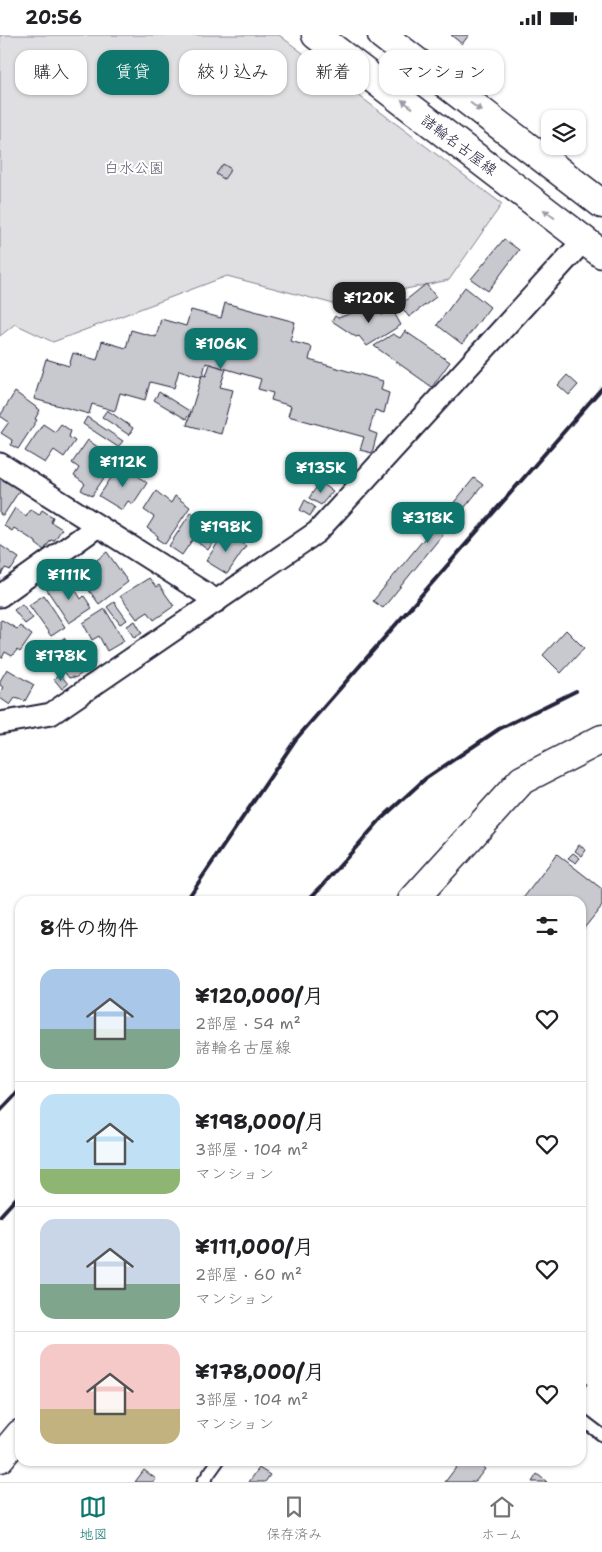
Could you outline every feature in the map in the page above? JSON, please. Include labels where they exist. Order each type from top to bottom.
[{"type":"main road","name":"諸輪名古屋線","points":[[316,35],[593,247]]},
{"type":"main road","points":[[382,35],[602,204]]},
{"type":"main road","points":[[417,896],[522,780],[602,739]]},
{"type":"main road","points":[[0,1458],[15,1440]]},
{"type":"street","points":[[0,723],[50,714],[317,532],[593,247]]},
{"type":"street","points":[[0,464],[217,601]]},
{"type":"street","points":[[0,596],[98,526]]},
{"type":"lane","points":[[586,1423],[602,1435]]},
{"type":"lane","points":[[203,1482],[214,1466]]},
{"type":"green space","name":"白水公園","points":[[0,35],[279,35],[299,50],[297,50],[297,95],[358,95],[502,204],[449,280],[334,304],[227,276],[53,342],[15,324],[0,336]]},
{"type":"building","points":[[451,35],[469,35],[462,44]]},
{"type":"building","points":[[223,164],[231,169],[224,179],[216,174]]},
{"type":"building","points":[[504,239],[519,250],[488,291],[471,279]]},
{"type":"building","points":[[426,284],[436,297],[409,317],[400,305]]},
{"type":"building","points":[[465,287],[490,307],[462,344],[437,325]]},
{"type":"building","points":[[225,303],[295,322],[290,341],[312,347],[309,360],[383,381],[381,390],[389,393],[384,413],[375,410],[369,431],[377,434],[372,453],[360,450],[364,437],[288,416],[291,406],[271,400],[273,393],[258,389],[261,379],[206,363],[202,377],[179,370],[174,388],[150,382],[145,400],[120,393],[115,411],[92,404],[89,414],[34,399],[46,359],[69,366],[73,353],[97,360],[102,341],[126,348],[131,330],[156,337],[161,319],[186,326],[191,310],[221,318]]},
{"type":"building","points":[[371,306],[374,312],[377,311],[382,315],[392,309],[401,325],[367,346],[359,336],[356,337],[332,321],[335,316],[338,318]]},
{"type":"building","points":[[405,331],[450,362],[432,387],[374,346],[393,334],[400,338]]},
{"type":"building","points":[[210,364],[226,369],[220,387],[233,390],[221,434],[187,425],[202,375],[206,376]]},
{"type":"building","points":[[567,375],[578,385],[569,395],[558,385]]},
{"type":"building","points":[[15,392],[40,410],[35,419],[37,420],[18,449],[11,445],[12,440],[1,433],[9,422],[0,416]]},
{"type":"building","points":[[159,392],[191,412],[186,419],[154,400]]},
{"type":"building","points":[[107,410],[133,428],[129,435],[102,417]]},
{"type":"building","points":[[87,417],[123,441],[118,447],[83,424]]},
{"type":"building","points":[[43,424],[55,432],[61,424],[71,431],[69,437],[75,441],[64,457],[54,450],[45,463],[25,451]]},
{"type":"building","points":[[88,440],[102,450],[99,455],[113,464],[92,496],[81,490],[85,484],[74,476],[79,468],[72,463]]},
{"type":"building","points":[[121,463],[147,483],[133,504],[128,501],[122,510],[99,496]]},
{"type":"building","points":[[0,475],[21,488],[3,516],[0,514]]},
{"type":"building","points":[[474,478],[483,485],[383,608],[373,601]]},
{"type":"building","points":[[320,482],[333,491],[321,505],[309,498]]},
{"type":"building","points":[[156,491],[171,503],[175,496],[190,507],[165,544],[157,539],[158,536],[147,528],[154,517],[144,510]]},
{"type":"building","points":[[305,500],[315,507],[310,516],[300,510]]},
{"type":"building","points":[[15,508],[26,516],[30,509],[39,515],[42,510],[53,517],[51,522],[62,529],[54,541],[51,540],[44,550],[36,542],[14,528],[12,531],[4,526]]},
{"type":"building","points":[[191,512],[219,532],[208,550],[193,539],[182,555],[169,546]]},
{"type":"building","points":[[225,532],[246,546],[227,574],[206,561]]},
{"type":"building","points":[[0,545],[19,558],[11,570],[5,568],[1,575]]},
{"type":"building","points":[[107,552],[128,582],[99,604],[88,589],[98,582],[88,567]]},
{"type":"building","points":[[149,578],[156,587],[159,585],[174,606],[154,620],[148,612],[137,619],[120,596]]},
{"type":"building","points":[[62,580],[71,592],[75,589],[81,599],[84,596],[92,608],[69,623],[47,590]]},
{"type":"building","points":[[44,595],[65,627],[51,636],[29,605]]},
{"type":"building","points":[[114,602],[127,620],[120,624],[107,607]]},
{"type":"building","points":[[22,604],[33,618],[25,624],[14,610]]},
{"type":"building","points":[[105,609],[124,641],[107,651],[99,636],[92,640],[83,623]]},
{"type":"building","points":[[2,620],[17,629],[20,626],[32,635],[20,652],[17,650],[12,656],[5,652],[2,658],[0,656],[0,621]]},
{"type":"building","points":[[135,621],[142,633],[134,638],[127,626]]},
{"type":"building","points":[[566,630],[584,648],[561,673],[543,655]]},
{"type":"building","points":[[64,638],[70,646],[73,644],[81,655],[84,653],[92,664],[75,678],[69,678],[58,663],[51,668],[41,653]]},
{"type":"building","points":[[7,669],[34,685],[25,701],[15,698],[10,705],[0,698],[0,692],[4,688],[0,685],[0,681]]},
{"type":"building","points":[[60,674],[68,684],[62,689],[54,679]]},
{"type":"building","points":[[579,845],[586,850],[582,856],[575,851]]},
{"type":"building","points":[[573,853],[580,858],[576,863],[568,858]]},
{"type":"building","points":[[557,854],[602,889],[602,906],[586,926],[586,896],[525,896]]},
{"type":"building","points":[[457,1466],[481,1466],[485,1469],[475,1482],[445,1482]]},
{"type":"building","points":[[259,1468],[270,1475],[265,1482],[249,1482]]},
{"type":"building","points":[[144,1470],[156,1479],[154,1482],[135,1482]]},
{"type":"building","points":[[537,1474],[547,1482],[532,1482]]},
{"type":"railway","points":[[189,896],[296,739],[602,388]]},
{"type":"railway","points":[[312,896],[381,819],[425,779],[499,729],[576,691]]},
{"type":"railway","points":[[0,1111],[15,1095]]},
{"type":"railway","points":[[0,1216],[15,1200]]}]
